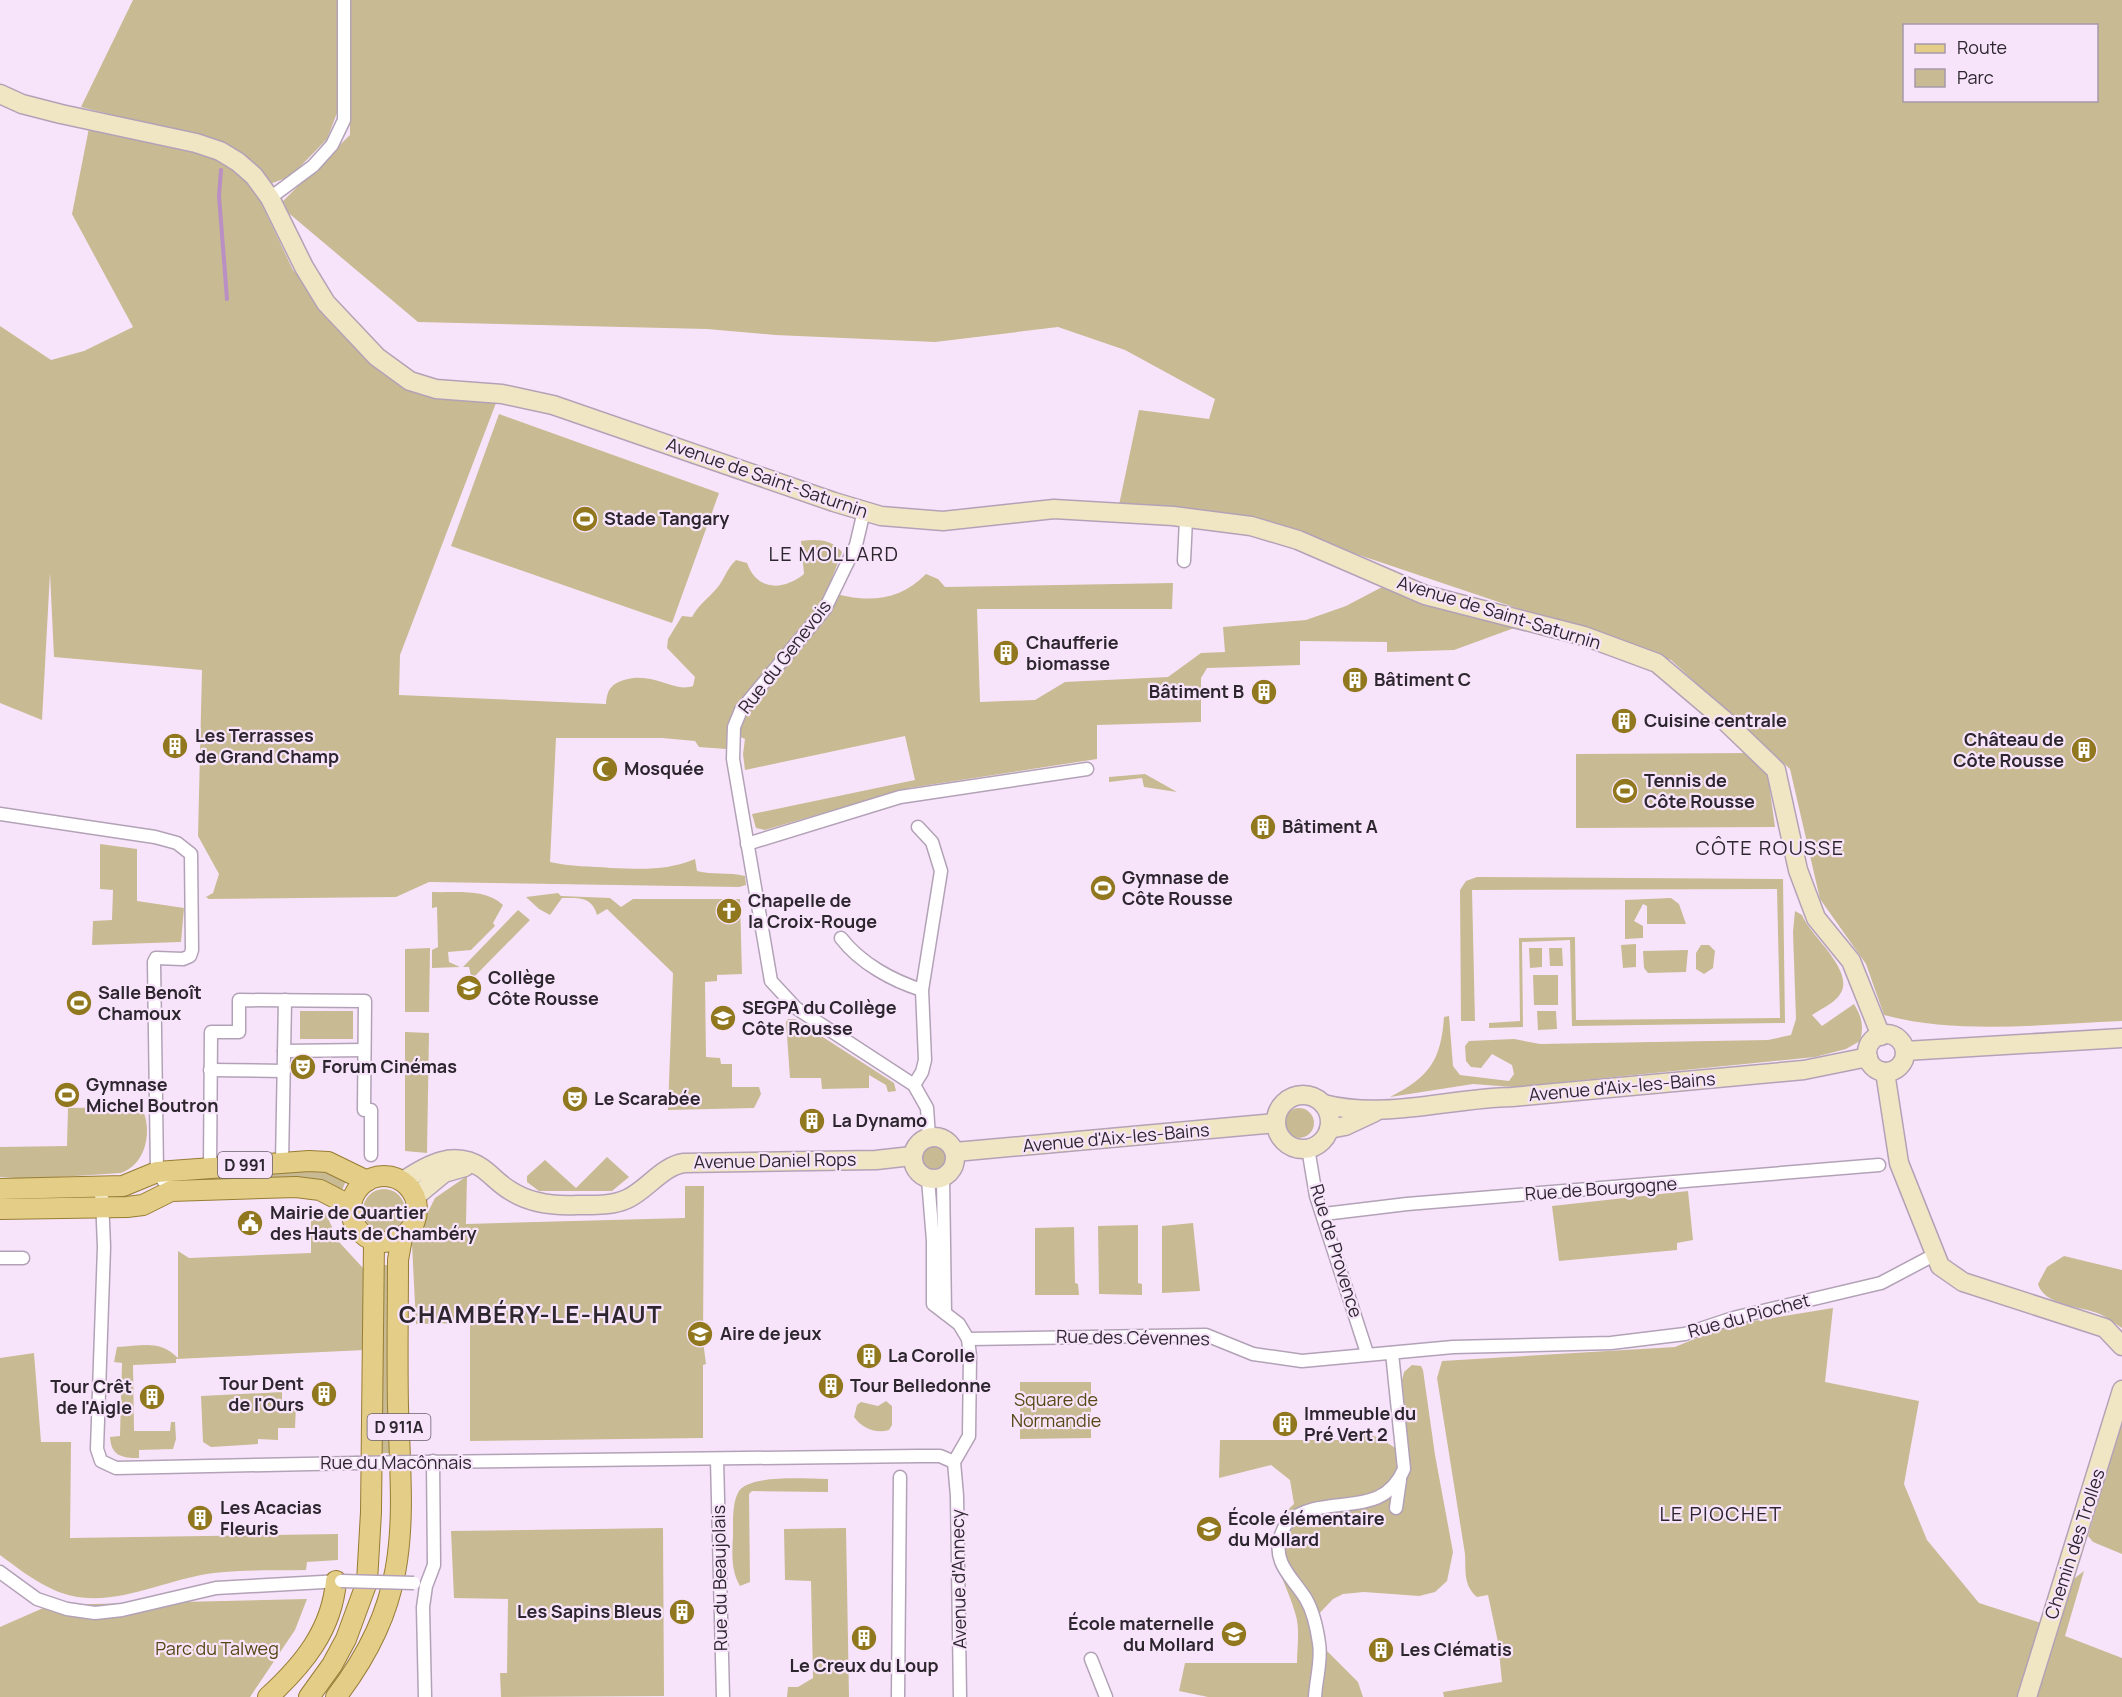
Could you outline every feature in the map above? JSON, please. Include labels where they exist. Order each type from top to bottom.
[{"type":"main road","name":"Avenue de Saint-Saturnin","points":[[0,94],[22,104],[220,151],[254,176],[270,198],[304,267],[326,303],[377,357],[410,381],[436,390],[502,394],[553,405],[881,516],[943,521],[1054,509],[1251,526],[1298,540],[1425,595],[1562,629],[1657,663],[1723,719],[1776,771],[1798,870],[1816,918],[1851,961],[1881,1035]]},
{"type":"main road","points":[[1881,1035],[1898,1039],[1905,1051],[1899,1067],[1885,1072],[1876,1069],[1868,1057],[1871,1042],[1881,1035]]},
{"type":"main road","points":[[1905,1051],[2122,1038]]},
{"type":"main road","name":"Avenue d'Aix-les-Bains","points":[[1308,1148],[1318,1144],[1329,1129],[1346,1126],[1376,1112],[1477,1097],[1536,1095],[1804,1070],[1868,1057]]},
{"type":"main road","points":[[1885,1072],[1899,1163],[1940,1266],[1954,1277],[2097,1324],[2113,1333],[2122,1346]]},
{"type":"main road","name":"Avenue d'Aix-les-Bains","points":[[955,1152],[1276,1123],[1279,1110],[1292,1098],[1309,1096],[1323,1104],[1376,1112]]},
{"type":"main road","points":[[1323,1104],[1330,1121],[1329,1129]]},
{"type":"main road","points":[[1276,1123],[1286,1142],[1293,1147],[1308,1148]]},
{"type":"main road","points":[[929,1137],[942,1138],[955,1152],[953,1168],[935,1178],[916,1170],[912,1156],[918,1143],[929,1137]]},
{"type":"main road","name":"Avenue Daniel Rops","points":[[409,1189],[459,1168],[482,1167],[510,1191],[531,1201],[574,1206],[614,1204],[628,1199],[667,1170],[687,1162],[876,1160],[912,1156]]},
{"type":"main road","name":"D 991","points":[[0,1189],[123,1186],[157,1172],[282,1163],[328,1162],[367,1181]]},
{"type":"main road","points":[[387,1176],[409,1189],[416,1220],[402,1238],[384,1243],[374,1242],[366,1238],[354,1224],[351,1206],[353,1196],[367,1181],[387,1176]]},
{"type":"main road","name":"D 991","points":[[0,1209],[103,1208],[143,1204],[171,1191],[296,1187],[320,1190],[351,1206]]},
{"type":"main road","name":"D 911A","points":[[336,1697],[356,1670],[377,1632],[394,1584],[399,1558],[403,1507],[398,1406],[398,1260],[402,1238]]},
{"type":"main road","name":"D 911A","points":[[309,1697],[332,1665],[346,1639],[367,1582],[371,1512],[374,1242]]},
{"type":"main road","name":"Chemin des Trolles","points":[[2027,1697],[2122,1390]]},
{"type":"main road","points":[[268,1697],[294,1673],[314,1646],[329,1618],[339,1581]]},
{"type":"street","points":[[270,198],[297,181],[332,146],[344,120],[344,0]]},
{"type":"street","name":"Rue du Genevois","points":[[864,511],[856,545],[825,609],[749,699],[734,727],[733,759],[768,971],[775,989],[796,1008],[914,1085]]},
{"type":"street","points":[[1184,561],[1186,519]]},
{"type":"street","points":[[747,844],[900,797],[1087,769]]},
{"type":"street","points":[[0,814],[155,837],[177,843],[191,854],[192,950],[190,956],[183,959],[156,958],[154,962],[157,1172],[171,1191]]},
{"type":"street","points":[[918,827],[932,842],[941,871],[922,990],[925,1060],[922,1072],[914,1085],[927,1108],[929,1137]]},
{"type":"street","points":[[841,938],[850,949],[900,983],[922,990]]},
{"type":"street","points":[[210,1168],[211,1032],[239,1032],[239,1000],[364,1000],[364,1110],[371,1110],[371,1155]]},
{"type":"street","points":[[282,1163],[285,1000]]},
{"type":"street","points":[[284,1051],[364,1050]]},
{"type":"street","points":[[210,1070],[284,1071]]},
{"type":"street","name":"Rue de Provence","points":[[1308,1148],[1316,1196],[1324,1214],[1366,1353]]},
{"type":"street","name":"Rue de Bourgogne","points":[[1324,1214],[1407,1204],[1879,1165]]},
{"type":"street","points":[[935,1178],[945,1313],[959,1324],[968,1339],[971,1422],[969,1436],[954,1462]]},
{"type":"street","points":[[98,1187],[103,1208]]},
{"type":"street","name":"Rue du Macônnais","points":[[103,1208],[104,1247],[97,1449],[101,1461],[116,1468],[356,1462],[908,1456],[940,1456],[954,1462]]},
{"type":"street","name":"Rue du Piochet","points":[[1366,1353],[1453,1347],[1611,1343],[1685,1334],[1733,1318],[1881,1283],[1934,1255]]},
{"type":"street","points":[[0,1258],[23,1258]]},
{"type":"street","name":"Rue des Cévennes","points":[[968,1339],[1206,1335],[1253,1354],[1302,1361],[1366,1353]]},
{"type":"street","points":[[1392,1353],[1404,1469],[1400,1479],[1396,1508]]},
{"type":"street","name":"Rue du Beaujolais","points":[[717,1459],[723,1697]]},
{"type":"street","points":[[425,1697],[420,1584],[434,1565],[427,1462]]},
{"type":"street","name":"Avenue d'Annecy","points":[[954,1462],[957,1496],[960,1697]]},
{"type":"street","points":[[898,1697],[900,1477]]},
{"type":"street","points":[[1315,1697],[1319,1644],[1307,1600],[1284,1570],[1279,1557],[1278,1543],[1285,1524],[1317,1507],[1362,1503],[1376,1498],[1389,1492],[1400,1479]]},
{"type":"street","points":[[0,1572],[37,1599],[67,1609],[95,1613],[122,1610],[216,1588],[339,1581],[420,1584]]},
{"type":"street","points":[[1091,1659],[1106,1697]]},
{"type":"green space","points":[[133,0],[337,0],[340,105],[327,139],[291,176],[270,184],[252,161],[224,143],[81,107]]},
{"type":"green space","points":[[350,0],[2122,0],[2122,1021],[2002,1027],[1942,1025],[1884,1015],[1866,964],[1820,899],[1790,769],[1671,660],[1243,516],[1119,505],[1139,410],[1209,419],[1215,399],[1125,350],[1058,327],[935,342],[775,335],[707,329],[418,322],[279,205],[350,135]]},
{"type":"green space","points":[[89,128],[209,153],[234,169],[257,194],[293,270],[366,354],[452,397],[496,403],[400,655],[399,695],[606,704],[610,688],[624,680],[645,678],[678,687],[693,686],[695,677],[667,648],[668,639],[682,616],[692,617],[720,585],[736,560],[747,563],[751,572],[764,583],[779,585],[796,580],[804,574],[801,541],[807,540],[828,542],[842,552],[827,591],[867,599],[904,591],[926,574],[938,579],[945,587],[1173,583],[1172,609],[977,609],[980,702],[1035,700],[1065,682],[1168,677],[1201,653],[1225,652],[1223,627],[1306,620],[1346,606],[1384,586],[1517,627],[1454,650],[1387,652],[1387,642],[1300,641],[1300,665],[1207,668],[1201,678],[1201,722],[1097,725],[1097,759],[909,788],[765,830],[756,828],[752,814],[915,780],[905,736],[745,770],[743,754],[745,739],[730,732],[727,733],[726,749],[699,747],[695,741],[662,738],[556,738],[550,862],[565,865],[644,869],[674,866],[695,859],[697,871],[745,876],[746,885],[739,887],[429,882],[396,897],[209,899],[206,897],[213,893],[219,874],[198,836],[202,670],[54,657],[50,573],[42,720],[0,703],[0,326],[51,360],[84,351],[133,327],[72,214]]},
{"type":"green space","name":"Stade Tangary","points":[[499,414],[719,493],[672,623],[451,546]]},
{"type":"green space","points":[[1752,753],[1767,769],[1775,827],[1576,828],[1576,754]]},
{"type":"green space","points":[[1145,774],[1177,792],[1144,787],[1142,778],[1109,782],[1109,777]]},
{"type":"green space","points":[[100,844],[137,849],[137,901],[184,908],[181,942],[92,945],[93,921],[112,920],[113,890],[100,889]]},
{"type":"green space","points":[[1477,877],[1783,879],[1785,1023],[1572,1026],[1570,940],[1522,942],[1523,1027],[1489,1028],[1489,1023],[1520,1021],[1519,938],[1575,937],[1576,1020],[1780,1018],[1777,889],[1472,890],[1475,1021],[1461,1021],[1460,890],[1466,881]]},
{"type":"green space","points":[[432,892],[479,894],[488,896],[503,905],[493,923],[495,926],[471,950],[448,952],[449,962],[460,967],[432,968],[432,950],[438,947],[437,907],[432,908]]},
{"type":"green space","points":[[558,893],[561,896],[610,898],[621,907],[633,899],[740,899],[742,974],[717,975],[717,981],[705,982],[706,1057],[720,1058],[721,1064],[732,1064],[732,1087],[759,1087],[761,1094],[754,1108],[668,1110],[673,973],[607,909],[597,915],[592,904],[584,899],[562,898],[550,915],[526,897]]},
{"type":"green space","points":[[1671,898],[1679,904],[1686,924],[1647,924],[1647,906],[1643,904],[1634,921],[1643,926],[1643,938],[1625,939],[1625,900]]},
{"type":"green space","points":[[518,910],[530,920],[474,977],[471,976],[469,967],[463,967]]},
{"type":"green space","points":[[1795,911],[1802,915],[1832,957],[1843,979],[1842,989],[1836,999],[1812,1015],[1822,1026],[1854,1004],[1859,1013],[1862,1022],[1860,1041],[1846,1049],[1815,1057],[1513,1087],[1473,1084],[1390,1097],[1414,1082],[1430,1066],[1440,1045],[1444,1017],[1449,1016],[1453,1066],[1460,1075],[1509,1081],[1514,1074],[1512,1065],[1492,1054],[1481,1068],[1471,1067],[1466,1061],[1465,1046],[1469,1041],[1514,1039],[1540,1044],[1768,1040],[1791,1035],[1796,1019],[1793,932]]},
{"type":"green space","points":[[1636,944],[1636,967],[1623,968],[1621,945]]},
{"type":"green space","points":[[1701,945],[1709,945],[1715,951],[1713,968],[1704,974],[1696,969],[1696,953]]},
{"type":"green space","points":[[430,948],[429,1012],[405,1012],[405,949]]},
{"type":"green space","points":[[1529,948],[1542,948],[1542,967],[1530,968]]},
{"type":"green space","points":[[1549,948],[1562,948],[1563,966],[1550,966]]},
{"type":"green space","points":[[1688,950],[1686,972],[1648,973],[1644,968],[1643,951]]},
{"type":"green space","points":[[1533,975],[1558,975],[1558,1005],[1534,1005]]},
{"type":"green space","points":[[300,1011],[353,1011],[353,1039],[300,1039]]},
{"type":"green space","points":[[1537,1011],[1556,1011],[1557,1029],[1538,1030]]},
{"type":"green space","points":[[788,1019],[795,1019],[894,1083],[896,1091],[888,1092],[886,1085],[869,1075],[869,1088],[822,1089],[821,1078],[790,1078],[786,1022]]},
{"type":"green space","points":[[405,1032],[429,1033],[427,1153],[405,1151]]},
{"type":"green space","points":[[133,1107],[144,1113],[147,1131],[144,1149],[129,1169],[121,1173],[29,1179],[0,1177],[0,1147],[67,1146],[68,1108]]},
{"type":"green space","points":[[1299,1108],[1309,1113],[1314,1123],[1309,1133],[1299,1138],[1289,1133],[1284,1123],[1289,1113]]},
{"type":"green space","points":[[933,1143],[944,1148],[949,1159],[944,1170],[933,1175],[922,1170],[917,1159],[922,1148]]},
{"type":"green space","points":[[607,1157],[629,1177],[612,1191],[539,1191],[527,1182],[527,1176],[545,1160],[576,1188]]},
{"type":"green space","points":[[303,1170],[335,1172],[346,1181],[342,1190],[180,1185],[181,1181],[194,1176],[209,1174]]},
{"type":"green space","points":[[467,1176],[466,1224],[685,1218],[685,1186],[704,1186],[703,1341],[706,1364],[703,1365],[703,1438],[470,1441],[470,1323],[416,1324],[412,1244],[435,1198]]},
{"type":"green space","points":[[384,1189],[392,1190],[399,1195],[404,1202],[404,1218],[399,1225],[392,1230],[384,1231],[376,1230],[369,1225],[364,1218],[363,1210],[364,1202],[369,1195],[376,1190]]},
{"type":"green space","points":[[1688,1191],[1693,1240],[1677,1243],[1677,1250],[1559,1261],[1552,1206]]},
{"type":"green space","points":[[311,1209],[325,1212],[339,1242],[363,1268],[365,1350],[176,1359],[176,1363],[133,1365],[134,1431],[170,1431],[171,1422],[175,1422],[176,1439],[173,1449],[139,1450],[139,1458],[119,1455],[115,1452],[110,1437],[120,1436],[122,1363],[114,1362],[117,1347],[157,1346],[178,1358],[178,1251],[189,1258],[311,1253]]},
{"type":"green space","points":[[1193,1223],[1200,1291],[1162,1293],[1162,1226]]},
{"type":"green space","points":[[1138,1225],[1138,1283],[1142,1284],[1142,1295],[1099,1294],[1098,1226]]},
{"type":"green space","points":[[1074,1227],[1075,1283],[1078,1284],[1079,1295],[1035,1295],[1035,1228]]},
{"type":"green space","points":[[2064,1256],[2122,1270],[2122,1328],[2100,1314],[2054,1301],[2041,1291],[2038,1284],[2047,1267]]},
{"type":"green space","points":[[383,1265],[393,1265],[395,1453],[380,1453]]},
{"type":"green space","points":[[1833,1308],[1825,1382],[1919,1401],[1904,1484],[1927,1540],[1979,1603],[2041,1623],[2017,1697],[1444,1697],[1443,1692],[1502,1682],[1498,1642],[1488,1595],[1477,1597],[1469,1588],[1466,1577],[1465,1554],[1437,1378],[1442,1361],[1675,1347],[1714,1331],[1747,1322]]},
{"type":"green space","points":[[34,1353],[41,1442],[71,1442],[70,1538],[338,1534],[338,1560],[307,1562],[306,1570],[214,1573],[109,1597],[88,1598],[67,1595],[28,1576],[0,1555],[0,1358]]},
{"type":"green space","points":[[1412,1365],[1421,1366],[1423,1370],[1435,1455],[1453,1552],[1447,1581],[1435,1592],[1419,1596],[1364,1592],[1343,1594],[1333,1599],[1316,1617],[1323,1647],[1358,1682],[1363,1697],[1208,1697],[1179,1691],[1185,1663],[1297,1663],[1297,1621],[1280,1572],[1274,1545],[1276,1531],[1282,1518],[1294,1504],[1290,1480],[1271,1465],[1219,1478],[1220,1440],[1350,1440],[1355,1433],[1362,1433],[1384,1441],[1409,1458],[1402,1380],[1404,1372]]},
{"type":"green space","name":"Square de Normandie","points":[[1020,1382],[1091,1382],[1091,1438],[1020,1439]]},
{"type":"green space","points":[[282,1392],[282,1405],[296,1406],[295,1428],[278,1428],[278,1440],[258,1439],[258,1444],[211,1447],[203,1442],[201,1396]]},
{"type":"green space","points":[[886,1401],[892,1406],[892,1425],[889,1430],[869,1429],[854,1417],[857,1405],[861,1402],[878,1406]]},
{"type":"green space","points":[[2122,1420],[2122,1554],[2093,1542],[2088,1536]]},
{"type":"green space","points":[[828,1479],[828,1492],[752,1491],[749,1494],[750,1582],[740,1586],[735,1574],[732,1555],[733,1513],[739,1491],[755,1482],[767,1480]]},
{"type":"green space","points":[[663,1528],[664,1696],[501,1697],[500,1673],[507,1673],[508,1599],[454,1598],[451,1531]]},
{"type":"green space","points":[[846,1528],[849,1697],[787,1697],[788,1687],[798,1687],[813,1678],[811,1581],[785,1580],[784,1529]]},
{"type":"green space","points":[[2084,1571],[2065,1636],[2122,1658],[2122,1697],[2036,1697],[2071,1581]]},
{"type":"green space","name":"Parc du Talweg","points":[[307,1599],[295,1630],[250,1697],[0,1697],[0,1627],[50,1605]]},
{"type":"waterway","points":[[221,170],[219,196],[227,299]]},
{"type":"place","name":"Stade Tangary","points":[[585,519]]},
{"type":"place","name":"Chaufferie biomasse","points":[[1006,653]]},
{"type":"place","name":"Bâtiment C","points":[[1355,680]]},
{"type":"place","name":"Bâtiment B","points":[[1264,692]]},
{"type":"place","name":"Cuisine centrale","points":[[1624,721]]},
{"type":"place","name":"Les Terrasses de Grand Champ","points":[[175,746]]},
{"type":"place","name":"Château de Côte Rousse","points":[[2084,750]]},
{"type":"place","name":"Mosquée","points":[[605,769]]},
{"type":"place","name":"Tennis de Côte Rousse","points":[[1625,791]]},
{"type":"place","name":"Bâtiment A","points":[[1263,827]]},
{"type":"place","name":"Gymnase de Côte Rousse","points":[[1103,888]]},
{"type":"place","name":"Chapelle de la Croix-Rouge","points":[[729,911]]},
{"type":"place","name":"Collège Côte Rousse","points":[[469,988]]},
{"type":"place","name":"Salle Benoît Chamoux","points":[[79,1003]]},
{"type":"place","name":"SEGPA du Collège Côte Rousse","points":[[723,1018]]},
{"type":"place","name":"Forum Cinémas","points":[[303,1067]]},
{"type":"place","name":"Gymnase Michel Boutron","points":[[67,1095]]},
{"type":"place","name":"Le Scarabée","points":[[575,1099]]},
{"type":"place","name":"La Dynamo","points":[[812,1121]]},
{"type":"place","name":"Mairie de Quartier des Hauts de Chambéry","points":[[250,1223]]},
{"type":"place","name":"Aire de jeux","points":[[700,1334]]},
{"type":"place","name":"La Corolle","points":[[869,1356]]},
{"type":"place","name":"Tour Belledonne","points":[[831,1386]]},
{"type":"place","name":"Tour Dent de l'Ours","points":[[324,1394]]},
{"type":"place","name":"Tour Crêt de l'Aigle","points":[[152,1397]]},
{"type":"place","name":"Immeuble du Pré Vert 2","points":[[1285,1424]]},
{"type":"place","name":"Les Acacias Fleuris","points":[[200,1518]]},
{"type":"place","name":"École élémentaire du Mollard","points":[[1209,1529]]},
{"type":"place","name":"Les Sapins Bleus","points":[[682,1612]]},
{"type":"place","name":"École maternelle du Mollard","points":[[1234,1634]]},
{"type":"place","name":"Le Creux du Loup","points":[[864,1638]]},
{"type":"place","name":"Les Clématis","points":[[1381,1650]]},
{"type":"district","name":"LE MOLLARD","points":[[834,554]]},
{"type":"district","name":"CÔTE ROUSSE","points":[[1770,848]]},
{"type":"district","name":"CHAMBÉRY-LE-HAUT","points":[[531,1315]]},
{"type":"district","name":"LE PIOCHET","points":[[1721,1514]]}]
